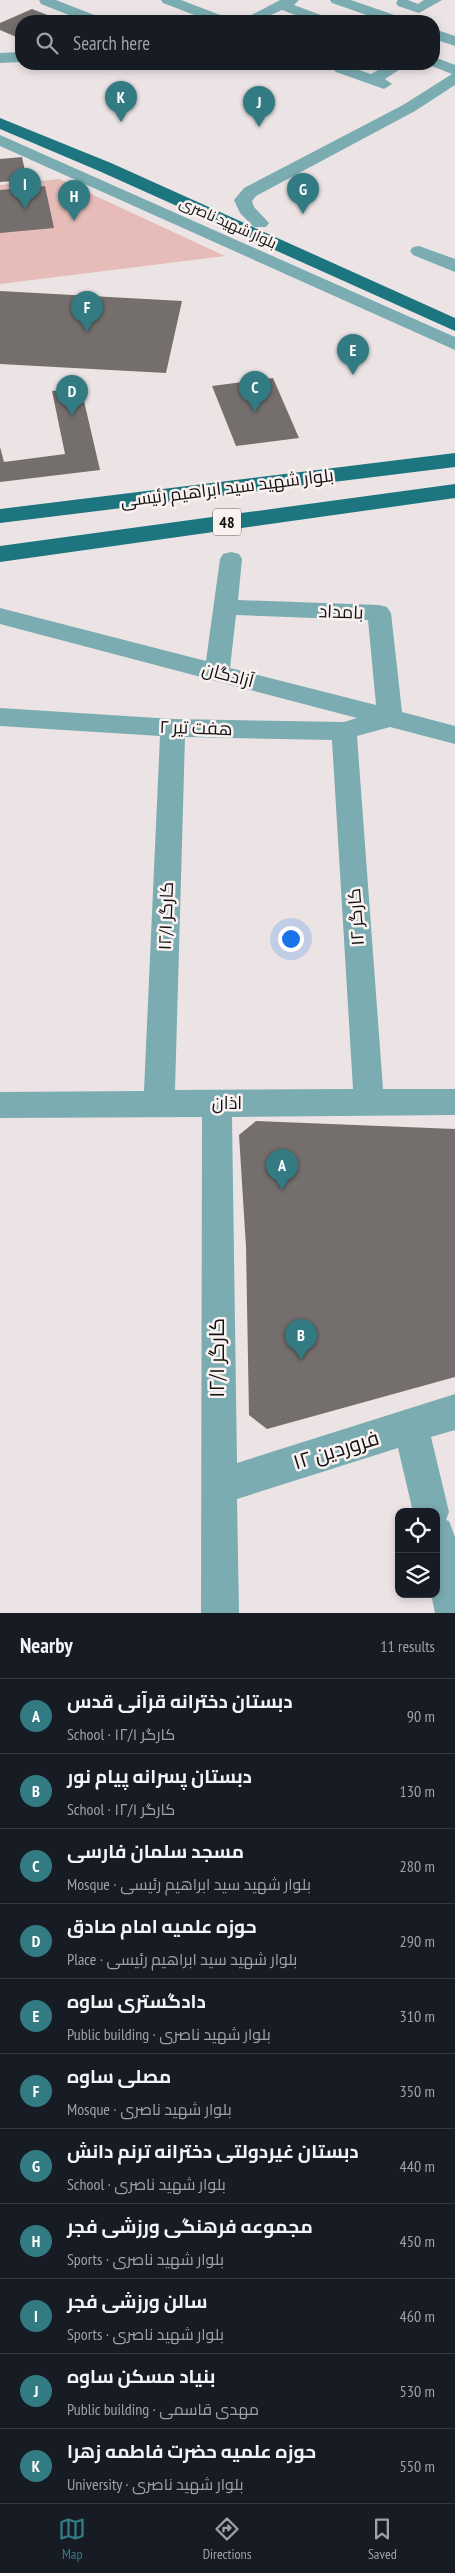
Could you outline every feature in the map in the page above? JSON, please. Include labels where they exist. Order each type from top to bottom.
[{"type":"main road","name":"بلوار شهید ناصری","points":[[0,107],[455,309]]},
{"type":"main road","name":"بلوار شهید ناصری","points":[[0,123],[455,325]]},
{"type":"main road","name":"بلوار شهید سید ابراهیم رئیسی","points":[[0,516],[455,460]]},
{"type":"main road","name":"بلوار شهید سید ابراهیم رئیسی","points":[[0,554],[455,491]]},
{"type":"street","points":[[168,0],[207,15]]},
{"type":"street","points":[[403,3],[419,9],[435,0]]},
{"type":"street","points":[[46,1],[82,15]]},
{"type":"street","points":[[343,1],[382,15]]},
{"type":"street","points":[[260,15],[286,3],[309,15]]},
{"type":"street","points":[[199,12],[216,4]]},
{"type":"street","points":[[440,36],[455,41]]},
{"type":"street","points":[[0,57],[15,57]]},
{"type":"street","points":[[440,64],[455,70]]},
{"type":"street","points":[[345,70],[378,82],[393,70]]},
{"type":"street","points":[[260,223],[246,209],[243,200],[245,195],[409,108],[455,78]]},
{"type":"street","points":[[0,140],[455,344]]},
{"type":"street","points":[[419,251],[455,266]]},
{"type":"street","points":[[217,672],[227,607],[231,559]]},
{"type":"street","name":"بامداد","points":[[227,607],[379,613],[390,718]]},
{"type":"street","name":"آزادگان","points":[[0,616],[455,735]]},
{"type":"street","name":"هفت تیر ۲","points":[[0,717],[173,728],[344,731],[390,718]]},
{"type":"street","name":"کارگر ۱۲/۱","points":[[159,1104],[173,728]]},
{"type":"street","name":"کارگر ۱۲","points":[[344,731],[369,1102]]},
{"type":"street","name":"اذان","points":[[0,1105],[455,1102]]},
{"type":"street","name":"کارگر ۱۲/۱","points":[[217,1103],[220,1613]]},
{"type":"street","name":"۱۲ فروردین","points":[[218,1487],[455,1412]]},
{"type":"street","points":[[411,1426],[430,1508]]},
{"type":"street","points":[[440,1552],[454,1613]]},
{"type":"shaded area","points":[[59,179],[225,256],[0,284],[0,185]]},
{"type":"building","points":[[32,9],[48,15],[18,15]]},
{"type":"building","points":[[15,16],[15,36],[0,30],[0,23]]},
{"type":"building","points":[[22,157],[27,180],[0,182],[0,159]]},
{"type":"building","points":[[45,186],[54,228],[0,233],[0,190]]},
{"type":"building","points":[[0,291],[182,301],[166,373],[0,364]]},
{"type":"building","points":[[273,378],[299,438],[236,446],[212,386]]},
{"type":"building","points":[[81,388],[100,470],[0,482],[0,447],[4,462],[65,454],[52,391]]},
{"type":"building","points":[[256,1121],[455,1129],[455,1377],[267,1429],[249,1415],[246,1247],[239,1135]]},
{"type":"place","name":"حوزه علمیه حضرت فاطمه زهرا","points":[[121,122]]},
{"type":"place","name":"بنیاد مسکن ساوه","points":[[259,127]]},
{"type":"place","name":"سالن ورزشی فجر","points":[[25,209]]},
{"type":"place","name":"دبستان غیردولتی دخترانه ترنم دانش","points":[[303,214]]},
{"type":"place","name":"مجموعه فرهنگی ورزشی فجر","points":[[74,221]]},
{"type":"place","name":"مصلی ساوه","points":[[87,332]]},
{"type":"place","name":"دادگستری ساوه","points":[[353,375]]},
{"type":"place","name":"مسجد سلمان فارسی","points":[[255,412]]},
{"type":"place","name":"حوزه علمیه امام صادق","points":[[72,416]]},
{"type":"place","name":"دبستان دخترانه قرآنی قدس","points":[[282,1190]]},
{"type":"place","name":"دبستان پسرانه پیام نور","points":[[301,1360]]}]
